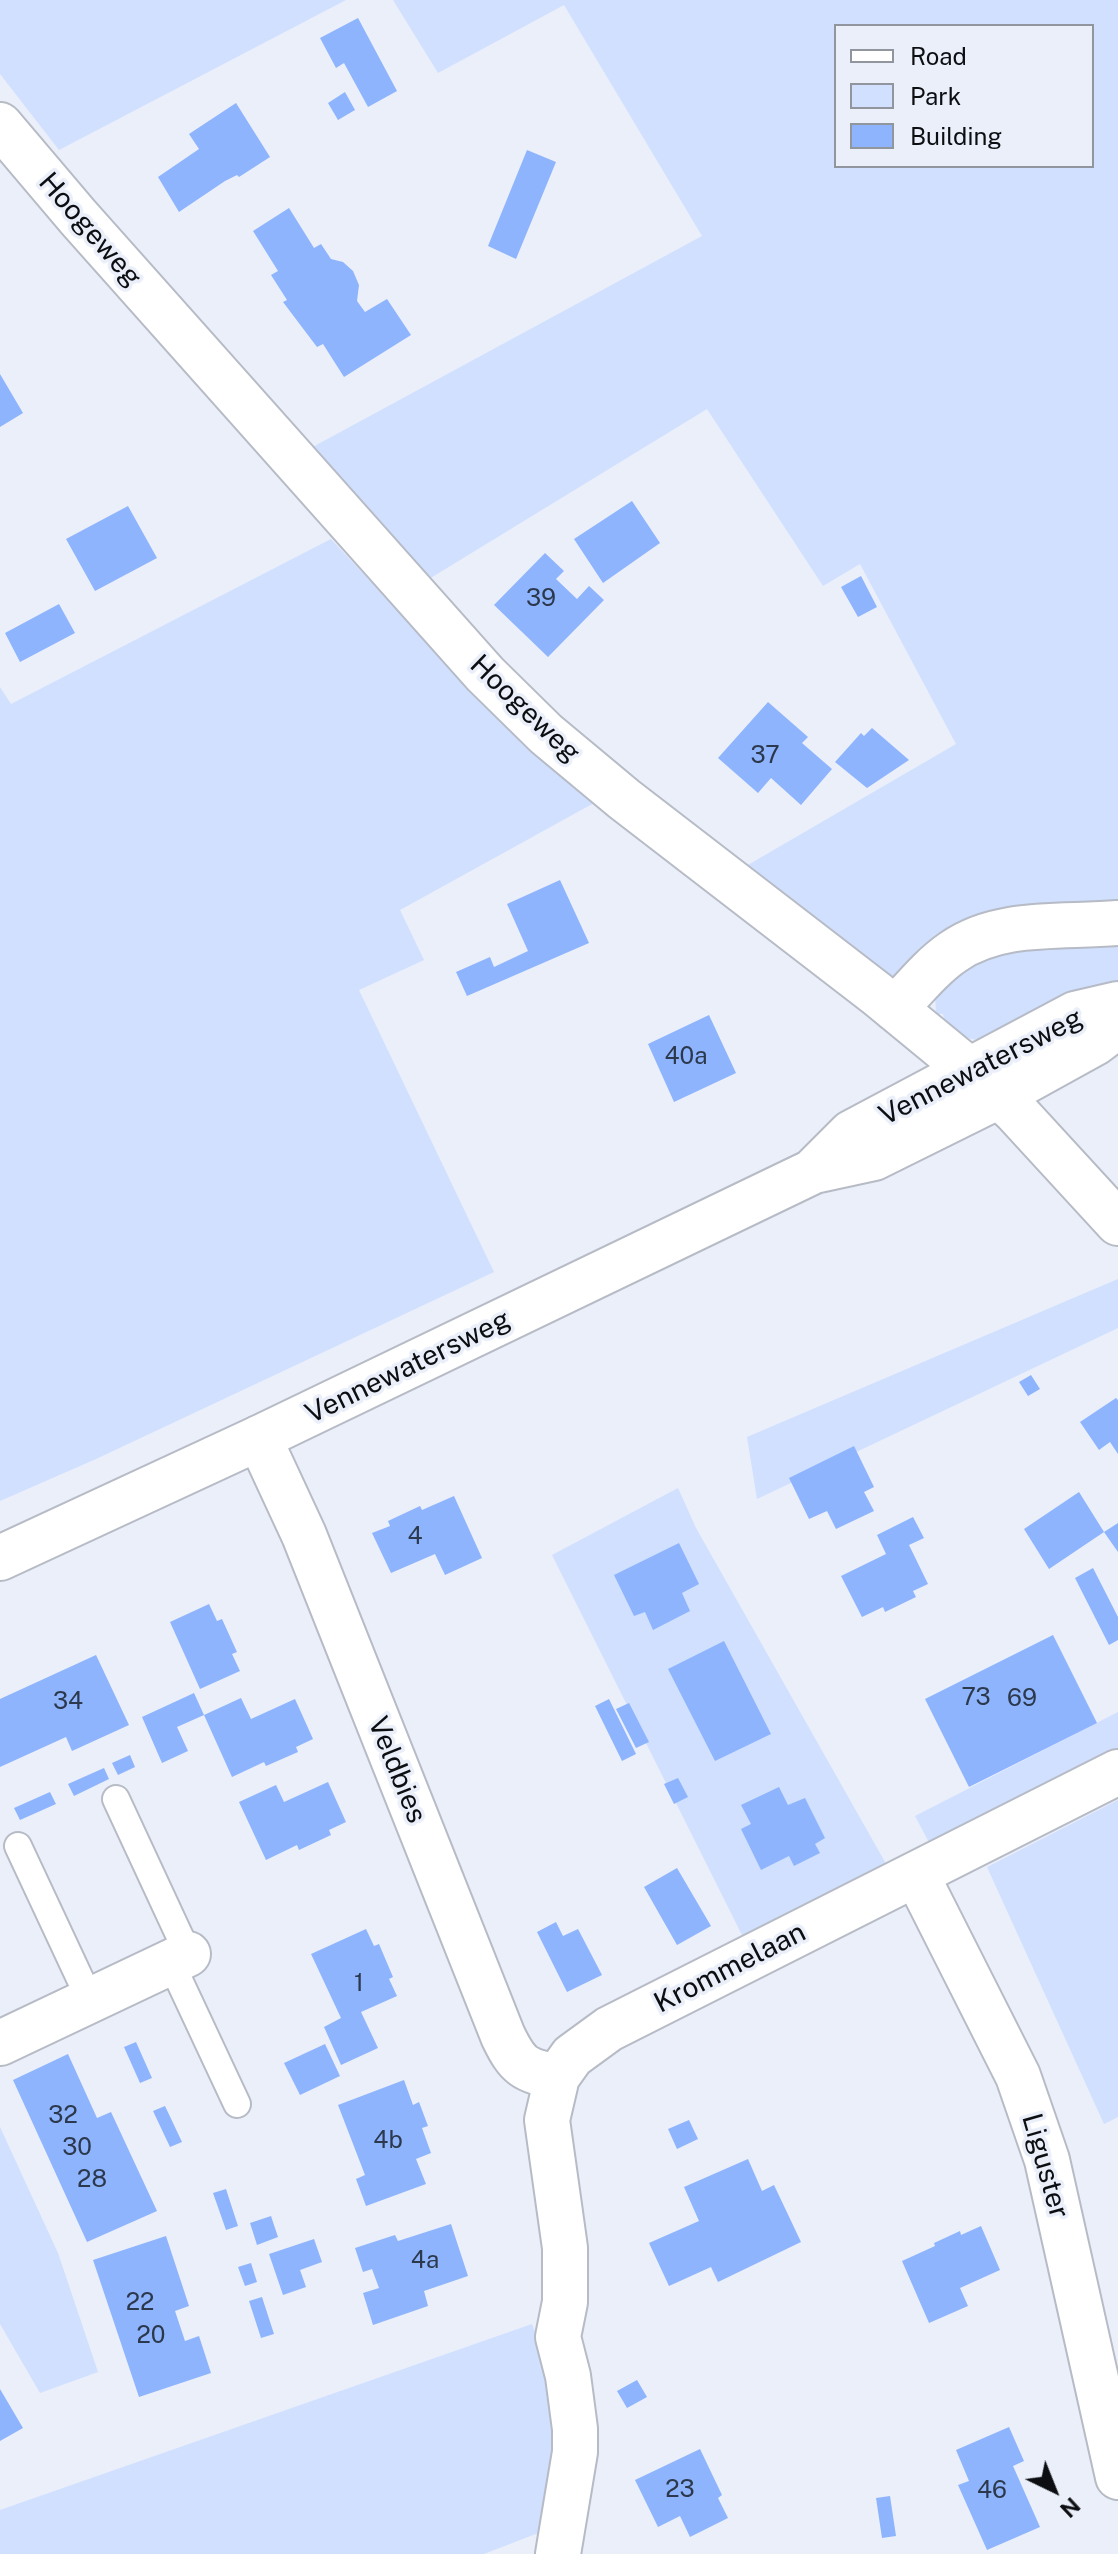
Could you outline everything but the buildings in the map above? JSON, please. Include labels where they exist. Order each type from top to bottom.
[{"type":"street","name":"Hoogeweg","points":[[0,125],[88,229],[485,674],[546,734],[985,1083],[1118,1223]]},
{"type":"street","points":[[895,1009],[952,953],[975,941],[1001,932],[1027,928],[1118,923]]},
{"type":"street","name":"Vennewatersweg","points":[[985,1083],[1075,1014],[1118,1004]]},
{"type":"street","name":"Vennewatersweg","points":[[0,1558],[259,1438],[814,1171],[851,1133],[1095,1043],[1118,1026]]},
{"type":"street","name":"Veldbies","points":[[259,1438],[304,1535],[503,2036],[513,2057],[531,2072],[557,2077]]},
{"type":"street","name":"Krommelaan","points":[[558,2554],[575,2452],[575,2429],[568,2376],[558,2337],[565,2302],[565,2248],[547,2120],[557,2077],[572,2056],[609,2029],[1118,1772]]},
{"type":"street","name":"Liguster","points":[[916,1874],[1023,2090],[1047,2160],[1112,2408],[1118,2477]]},
{"type":"street","points":[[0,2043],[179,1958]]},
{"type":"lane","points":[[116,1799],[237,2104]]},
{"type":"lane","points":[[18,1846],[90,2000]]},
{"type":"green space","points":[[0,0],[346,0],[59,150],[0,74]]},
{"type":"green space","points":[[393,0],[1118,0],[1118,908],[897,982],[741,869],[956,744],[860,564],[823,586],[707,409],[429,579],[309,449],[702,236],[564,5],[438,73]]},
{"type":"green space","points":[[331,539],[489,709],[594,803],[400,910],[424,960],[359,990],[494,1272],[0,1501],[0,687],[11,704]]},
{"type":"green space","points":[[1118,932],[1118,981],[981,1041],[957,1034],[943,1014],[936,1014],[935,993],[969,956]]},
{"type":"green space","points":[[1118,1279],[1118,1328],[757,1499],[747,1437]]},
{"type":"green space","points":[[678,1488],[696,1528],[889,1869],[745,1941],[552,1555]]},
{"type":"green space","points":[[1118,1712],[1118,1756],[932,1848],[915,1816]]},
{"type":"green space","points":[[1118,1800],[1118,2117],[1104,2124],[987,1867]]},
{"type":"green space","points":[[0,2127],[58,2253],[98,2372],[40,2393],[0,2324]]},
{"type":"green space","points":[[532,2324],[548,2367],[563,2423],[546,2530],[484,2554],[0,2554],[0,2510]]}]
